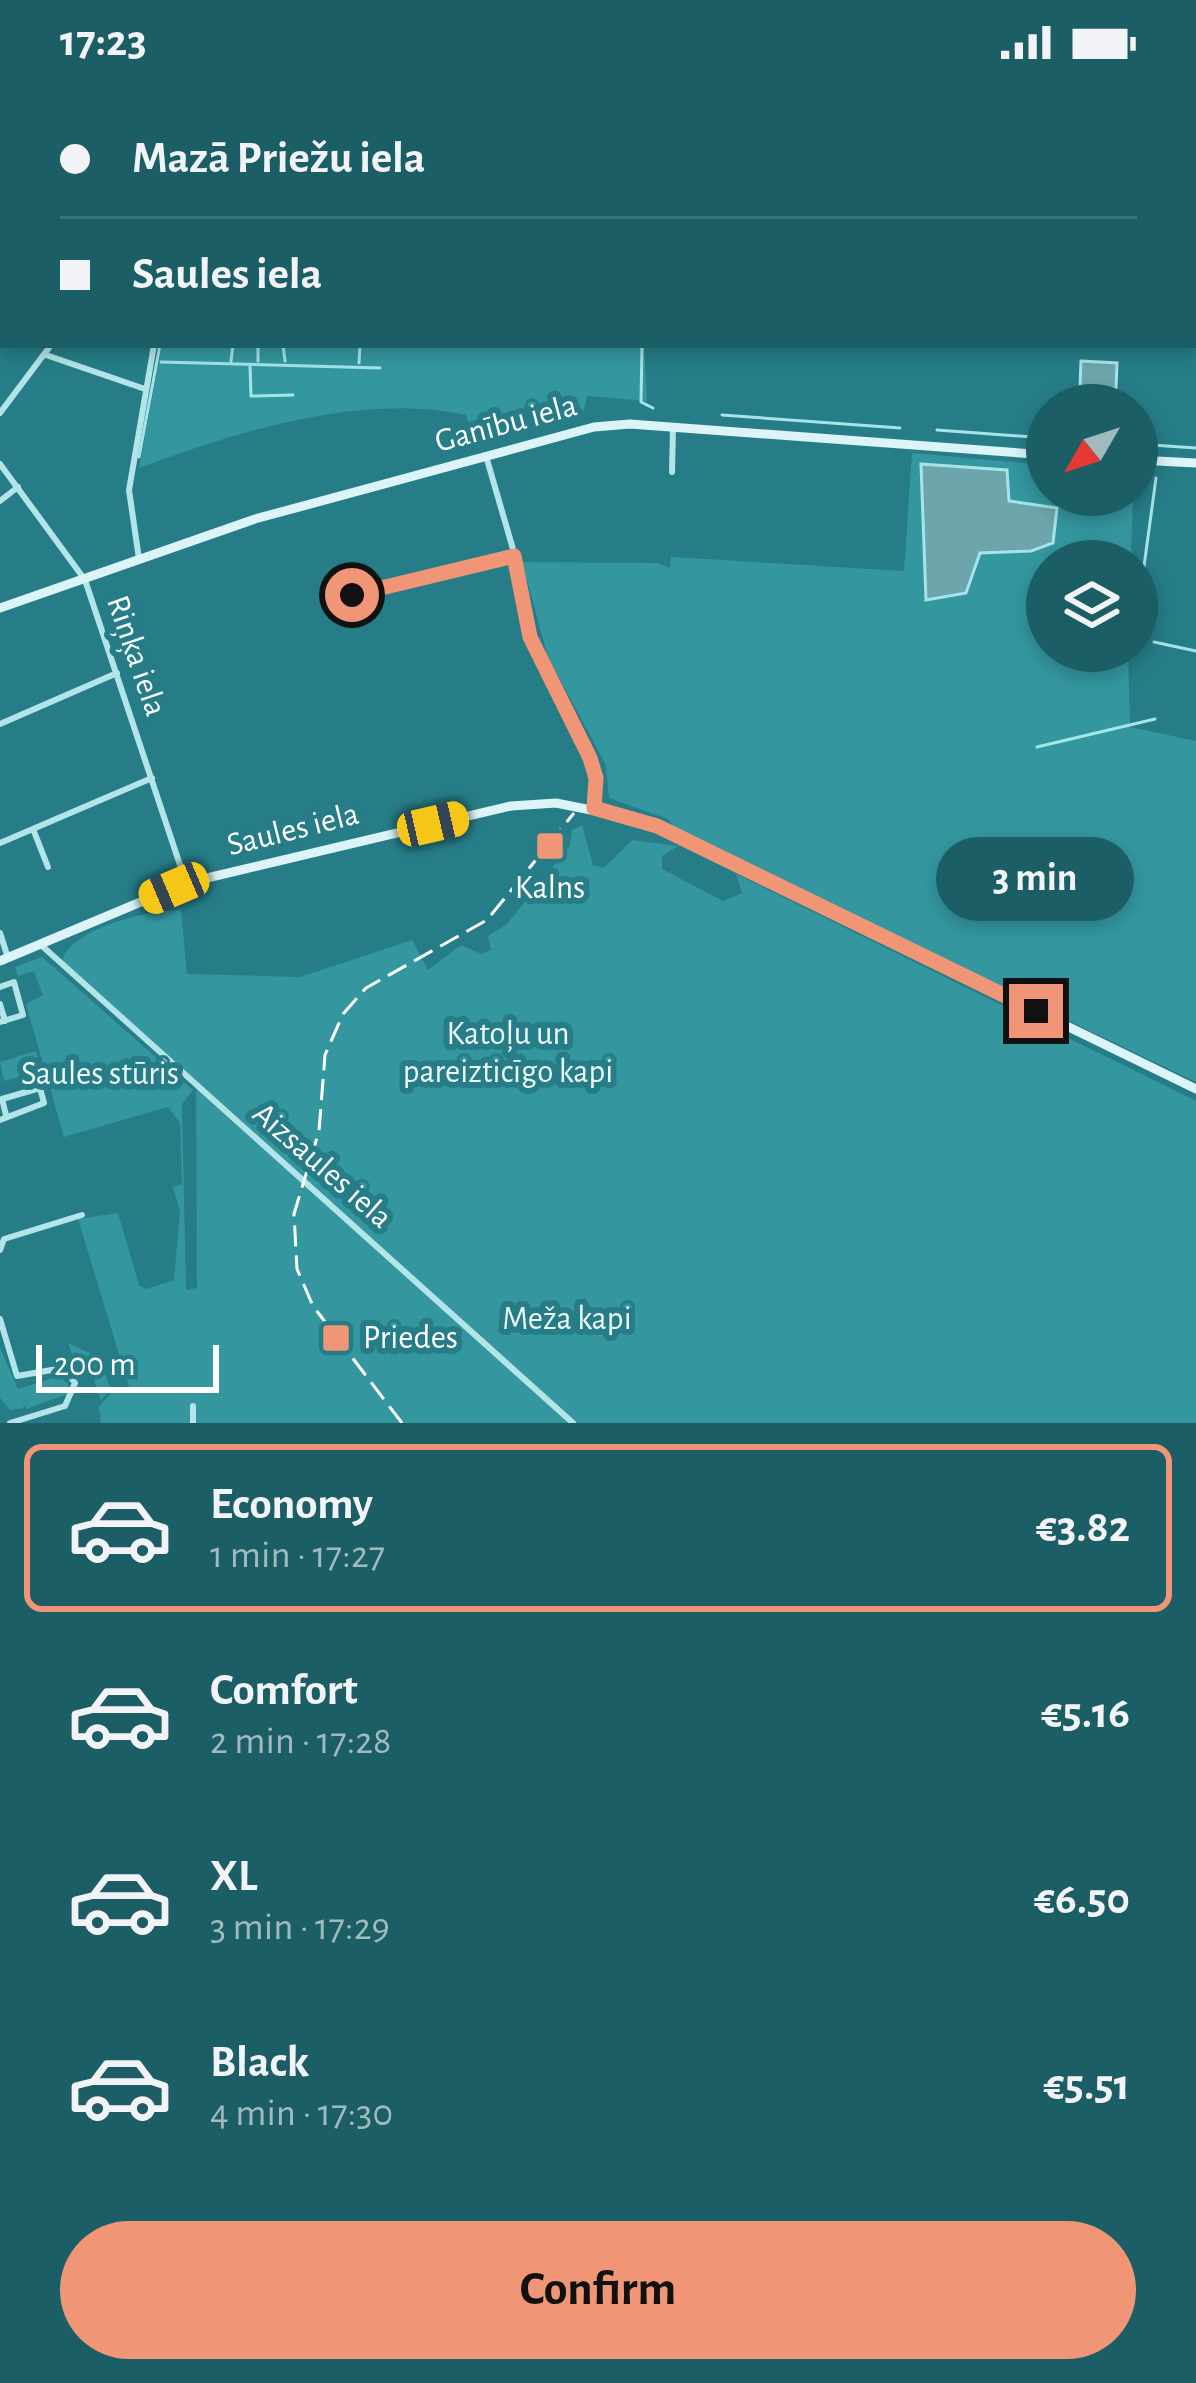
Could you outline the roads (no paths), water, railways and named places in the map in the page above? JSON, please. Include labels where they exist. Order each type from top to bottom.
[{"type":"street","points":[[0,413],[50,348]]},
{"type":"street","points":[[139,559],[129,490],[153,348]]},
{"type":"street","points":[[46,356],[145,389]]},
{"type":"street","name":"Ganību iela","points":[[0,608],[255,519],[595,427],[674,428],[1026,453]]},
{"type":"street","points":[[672,472],[674,428]]},
{"type":"street","points":[[485,456],[514,556],[530,637],[590,758],[596,778],[594,808]]},
{"type":"street","points":[[1158,461],[1196,463]]},
{"type":"street","name":"Riņķa iela","points":[[0,464],[85,580],[186,884]]},
{"type":"street","points":[[0,501],[18,487]]},
{"type":"street","points":[[352,595],[514,556]]},
{"type":"street","points":[[0,724],[117,673]]},
{"type":"street","points":[[0,842],[152,778]]},
{"type":"street","name":"Saules iela","points":[[4,959],[186,884],[511,806],[594,808],[657,826],[1196,1089]]},
{"type":"street","points":[[33,829],[48,867]]},
{"type":"street","points":[[0,933],[4,959]]},
{"type":"street","name":"Aizsaules iela","points":[[40,944],[45,954],[573,1423]]},
{"type":"street","points":[[0,987],[14,982],[23,1015],[2,1021],[0,1004]]},
{"type":"street","points":[[40,1088],[44,1103],[3,1118],[2,1099],[40,1088]]},
{"type":"street","points":[[2,1240],[82,1215]]},
{"type":"street","points":[[0,1226],[0,1250]]},
{"type":"street","points":[[0,1318],[17,1376],[63,1368],[75,1382],[64,1406],[10,1423]]},
{"type":"street","points":[[193,1406],[193,1423]]},
{"type":"water","points":[[1081,361],[1117,363],[1116,384],[1080,384]]},
{"type":"water","points":[[921,464],[1007,470],[1009,501],[1026,503],[1026,516],[1056,516],[1053,540],[1026,540],[1026,551],[980,553],[966,593],[926,600]]},
{"type":"waterway","points":[[139,457],[159,348]]},
{"type":"waterway","points":[[231,361],[233,348]]},
{"type":"waterway","points":[[258,348],[258,361]]},
{"type":"waterway","points":[[283,348],[285,361]]},
{"type":"waterway","points":[[359,363],[360,348]]},
{"type":"waterway","points":[[642,348],[641,402],[653,408]]},
{"type":"waterway","points":[[161,362],[380,368]]},
{"type":"waterway","points":[[250,365],[251,396],[293,395]]},
{"type":"waterway","points":[[722,415],[900,428]]},
{"type":"waterway","points":[[937,430],[1026,436]]},
{"type":"waterway","points":[[1158,445],[1196,448]]},
{"type":"waterway","points":[[1148,540],[1151,516]]},
{"type":"waterway","points":[[1158,643],[1196,651]]},
{"type":"waterway","points":[[1037,747],[1155,719]]},
{"type":"railway","points":[[402,1423],[313,1306],[297,1269],[294,1214],[319,1131],[325,1055],[343,1014],[366,988],[487,920],[574,813]]},
{"type":"place","name":"Kalns","points":[[550,846]]},
{"type":"place","name":"Priedes","points":[[336,1338]]},
{"type":"park label","name":"Katoļu un pareizticīgo kapi","points":[[508,1053]]},
{"type":"park label","name":"Saules stūris","points":[[100,1074]]},
{"type":"park label","name":"Meža kapi","points":[[567,1319]]}]
